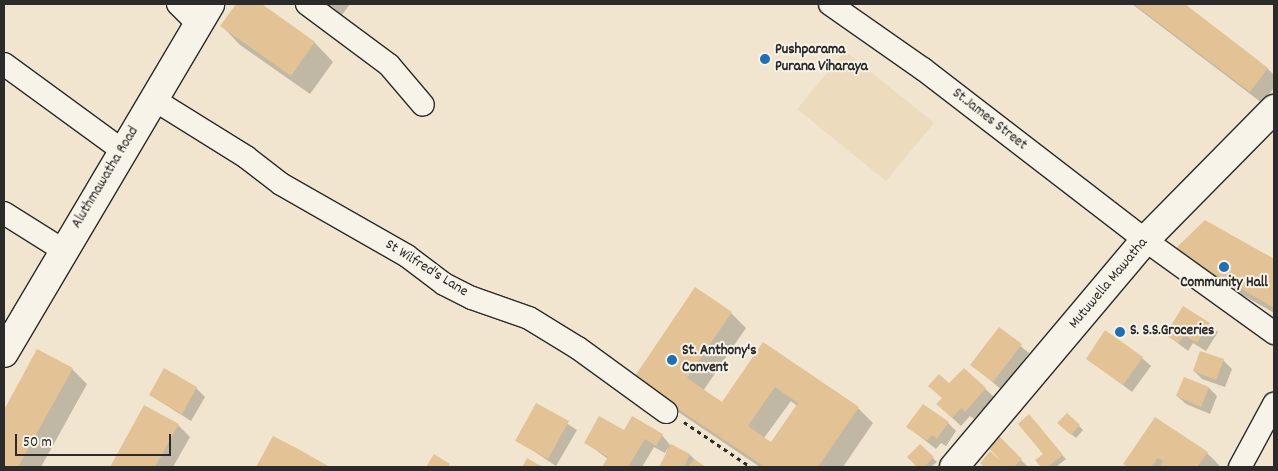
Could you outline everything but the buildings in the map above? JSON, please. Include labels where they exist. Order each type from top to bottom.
[{"type":"street","points":[[178,4],[204,14]]},
{"type":"street","points":[[307,4],[390,65],[423,105]]},
{"type":"street","name":"St.James Street","points":[[830,4],[923,69],[1145,240],[1274,332]]},
{"type":"street","name":"Aluthmawatha Road","points":[[4,353],[63,250],[204,14]]},
{"type":"street","points":[[4,64],[122,150]]},
{"type":"street","name":"St Wilfred's Lane","points":[[153,99],[238,152],[281,184],[407,256],[444,284],[472,298],[529,318],[578,348],[666,412]]},
{"type":"street","name":"Mutuwella Mawatha","points":[[954,467],[1145,240],[1274,109]]},
{"type":"street","points":[[4,213],[63,250]]},
{"type":"street","points":[[1240,467],[1274,404]]},
{"type":"path","points":[[666,412],[699,430],[751,467]]},
{"type":"shaded area","points":[[845,51],[934,123],[886,181],[797,109]]},
{"type":"place","name":"Pushparama Purana Viharaya","points":[[765,59]]},
{"type":"place","name":"Community Hall","points":[[1224,267]]},
{"type":"place","name":"S. S.S.Groceries","points":[[1120,332]]},
{"type":"place","name":"St. Anthony's Convent","points":[[672,360]]}]
